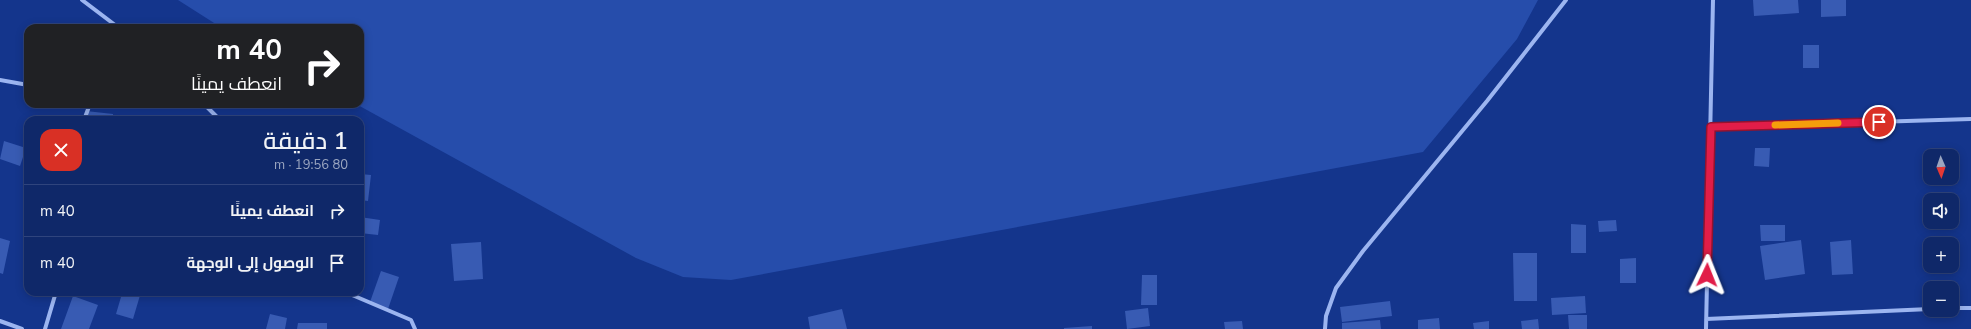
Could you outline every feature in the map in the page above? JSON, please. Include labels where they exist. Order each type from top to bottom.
[{"type":"street","points":[[82,0],[114,24]]},
{"type":"street","points":[[1325,329],[1326,316],[1336,288],[1363,251],[1487,101],[1566,0]]},
{"type":"street","points":[[1706,329],[1713,0]]},
{"type":"street","points":[[0,80],[24,83]]},
{"type":"street","points":[[208,108],[216,116]]},
{"type":"street","points":[[1711,127],[1971,119]]},
{"type":"street","points":[[45,329],[55,296]]},
{"type":"street","points":[[354,296],[411,320],[415,329]]},
{"type":"street","points":[[1959,308],[1971,308]]},
{"type":"street","points":[[1706,319],[1923,309]]},
{"type":"street","points":[[0,321],[22,329]]},
{"type":"shaded area","points":[[178,0],[1538,0],[1517,39],[1423,152],[731,280],[683,277],[636,258],[363,108],[364,24],[216,24]]},
{"type":"building","points":[[1753,0],[1798,0],[1799,13],[1754,16]]},
{"type":"building","points":[[1821,0],[1846,0],[1846,16],[1821,17]]},
{"type":"building","points":[[1803,45],[1819,45],[1819,68],[1803,68]]},
{"type":"building","points":[[86,111],[113,114],[113,116],[85,116]]},
{"type":"building","points":[[4,141],[24,147],[24,154],[20,166],[0,159]]},
{"type":"building","points":[[1755,148],[1770,148],[1769,167],[1754,166]]},
{"type":"building","points":[[364,174],[371,175],[368,201],[364,200]]},
{"type":"building","points":[[364,218],[380,220],[378,235],[364,233]]},
{"type":"building","points":[[1616,220],[1617,231],[1599,232],[1598,221]]},
{"type":"building","points":[[1571,224],[1586,225],[1586,253],[1571,253]]},
{"type":"building","points":[[1760,225],[1785,225],[1785,241],[1761,241]]},
{"type":"building","points":[[0,238],[10,241],[3,274],[0,273]]},
{"type":"building","points":[[1801,240],[1805,274],[1765,280],[1760,246]]},
{"type":"building","points":[[1851,240],[1853,274],[1832,275],[1830,242]]},
{"type":"building","points":[[481,242],[483,279],[454,281],[451,244]]},
{"type":"building","points":[[1513,253],[1537,253],[1537,301],[1514,301]]},
{"type":"building","points":[[1636,258],[1636,283],[1620,283],[1620,259]]},
{"type":"building","points":[[381,271],[399,277],[388,309],[370,302]]},
{"type":"building","points":[[1142,275],[1157,275],[1157,305],[1141,305]]},
{"type":"building","points":[[73,296],[98,305],[89,329],[61,329]]},
{"type":"building","points":[[118,296],[140,296],[133,319],[116,314],[121,297]]},
{"type":"building","points":[[1585,296],[1586,313],[1552,315],[1551,298]]},
{"type":"building","points":[[1390,301],[1392,316],[1342,322],[1340,307]]},
{"type":"building","points":[[1148,308],[1150,326],[1127,329],[1125,311]]},
{"type":"building","points":[[842,309],[847,329],[810,329],[808,317]]},
{"type":"building","points":[[270,314],[287,318],[285,329],[266,329]]},
{"type":"building","points":[[1568,315],[1587,315],[1587,329],[1569,329]]},
{"type":"building","points":[[1439,318],[1440,329],[1418,329],[1418,320]]},
{"type":"building","points":[[1538,319],[1539,329],[1522,329],[1521,321]]},
{"type":"building","points":[[1380,320],[1381,329],[1342,329],[1342,323]]},
{"type":"building","points":[[1242,321],[1243,329],[1225,329],[1224,322]]},
{"type":"building","points":[[1489,321],[1489,329],[1474,329],[1473,323]]},
{"type":"building","points":[[298,323],[327,323],[327,329],[297,329]]},
{"type":"building","points":[[1092,326],[1092,329],[1064,329],[1064,328]]},
{"type":"slow traffic","points":[[1775,125],[1838,123]]},
{"type":"route","points":[[1707,275],[1711,127],[1879,122]]}]
